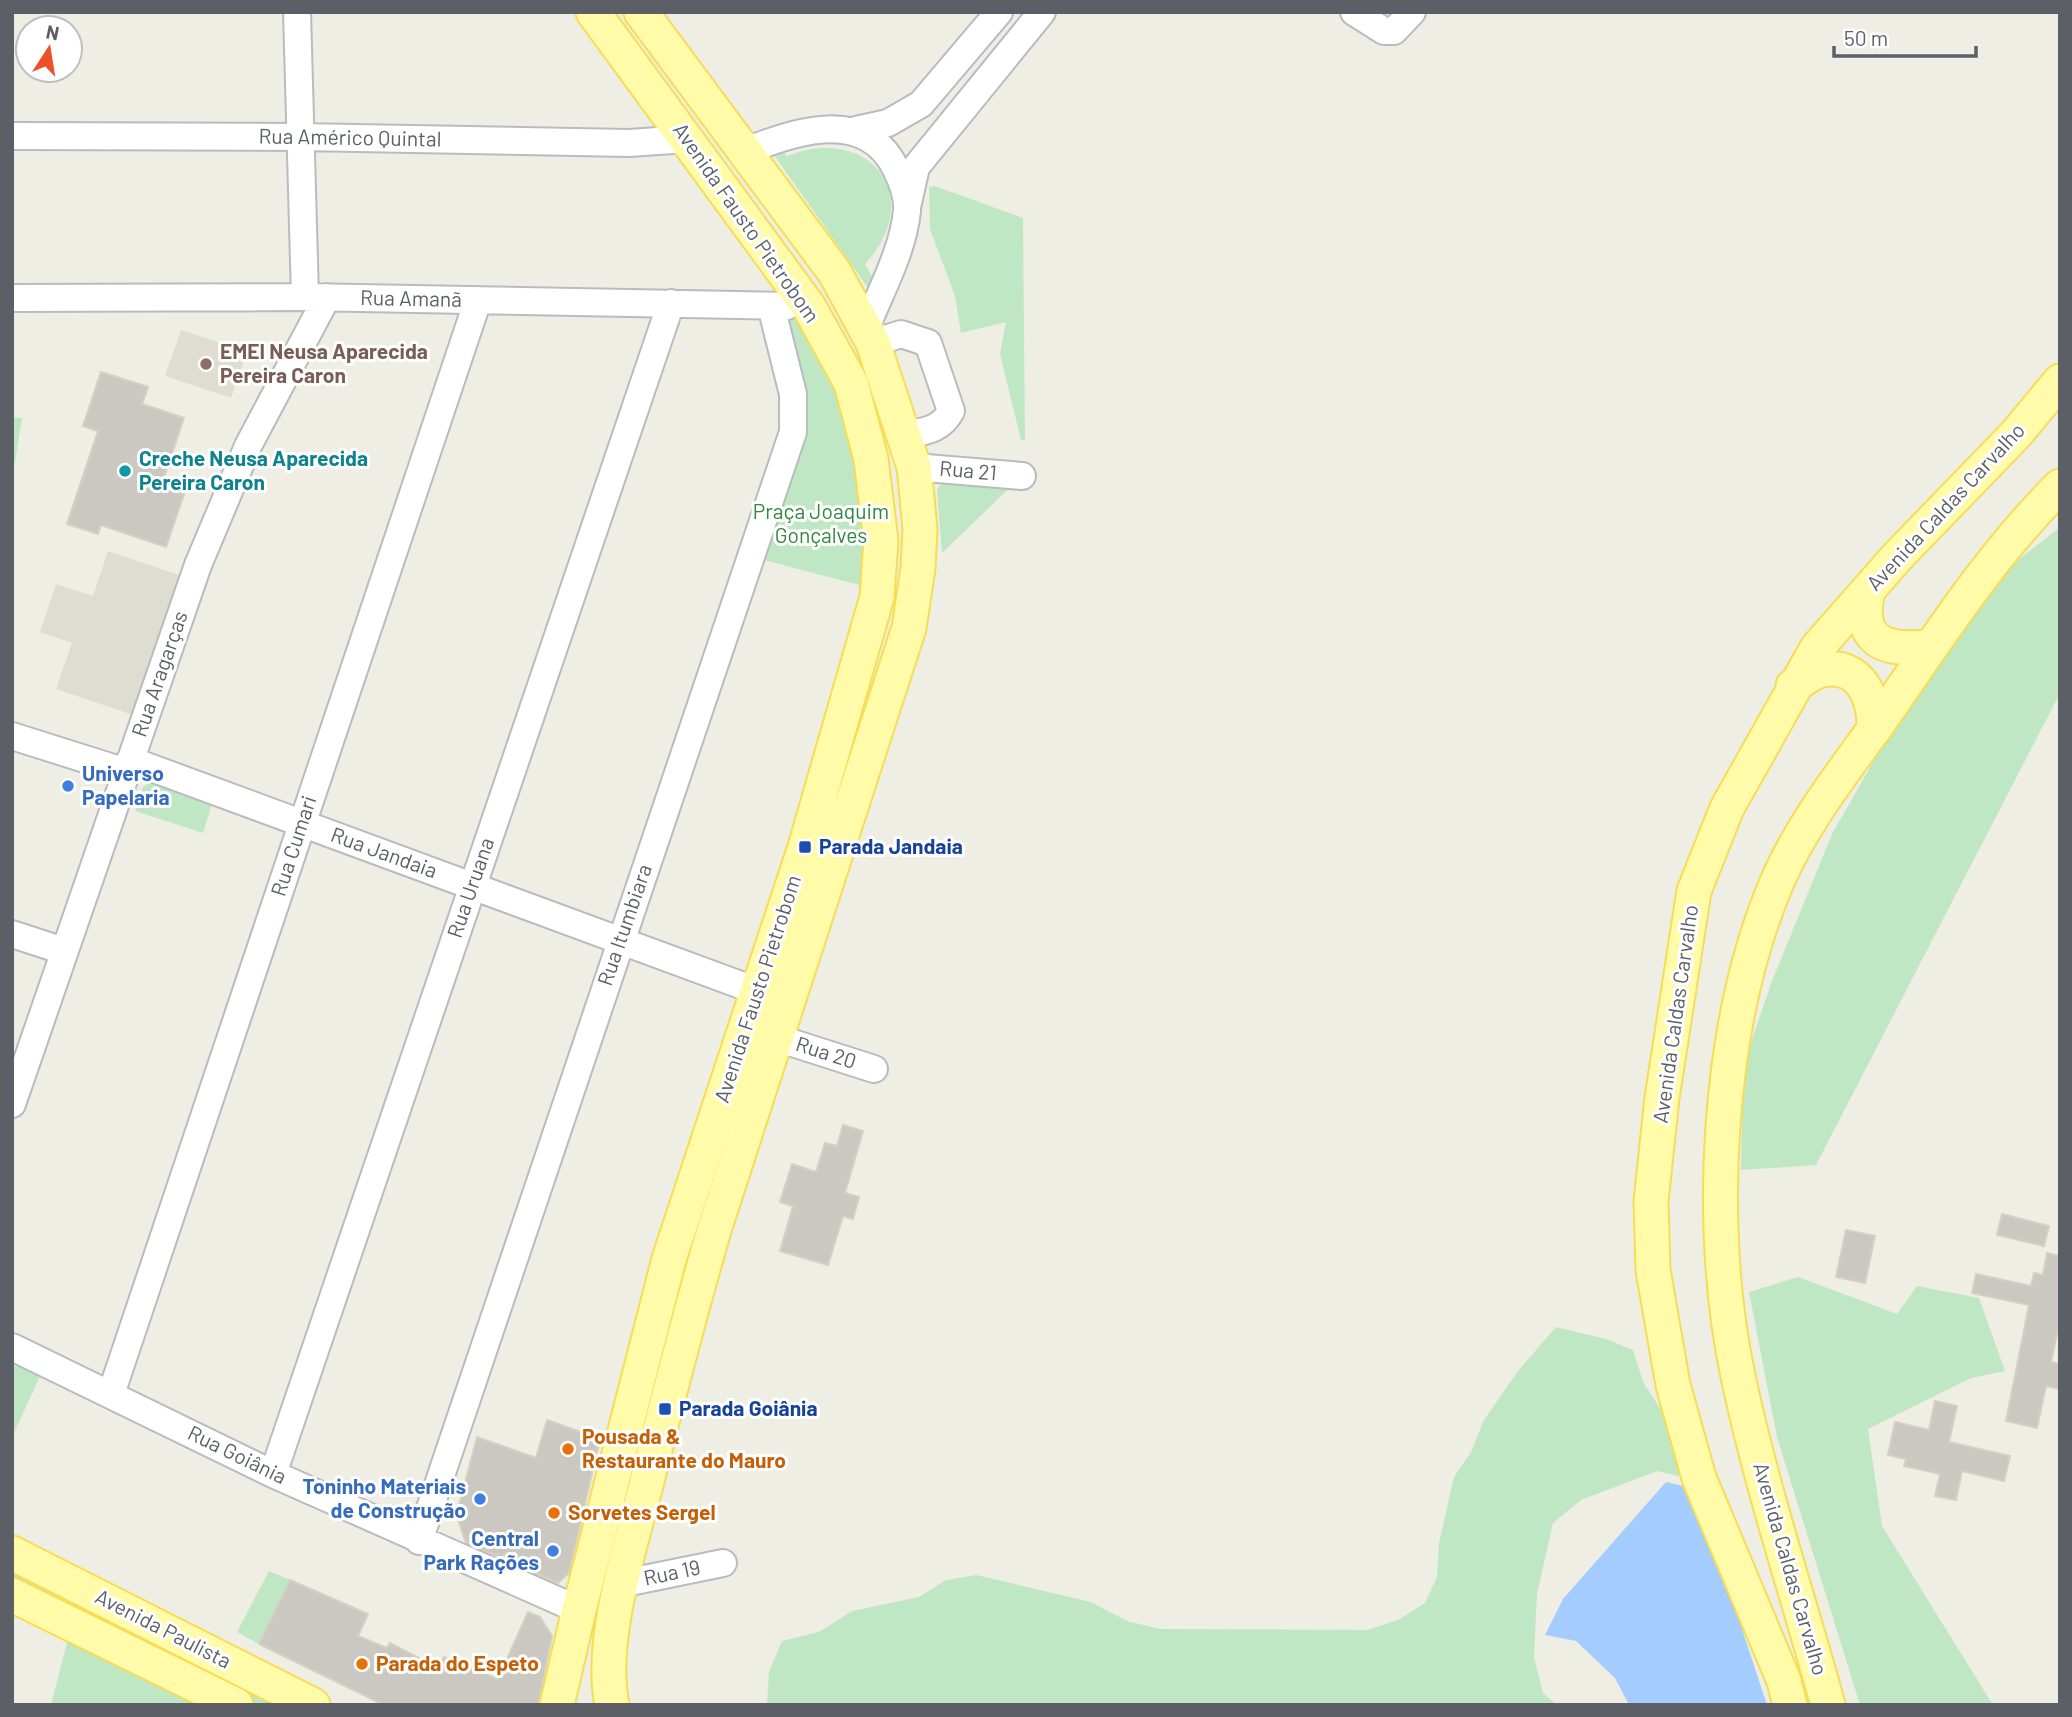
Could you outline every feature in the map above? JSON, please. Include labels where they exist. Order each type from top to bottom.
[{"type":"main road","name":"Avenida Fausto Pietrobom","points":[[557,1705],[669,1259],[805,847],[877,597],[881,541],[871,459],[851,383],[810,307],[593,12]]},
{"type":"main road","name":"Avenida Fausto Pietrobom","points":[[612,1705],[611,1652],[620,1584],[714,1230],[909,628],[918,568],[920,529],[910,451],[869,335],[835,273],[641,12]]},
{"type":"main road","name":"Avenida Caldas Carvalho","points":[[1790,1705],[1784,1681],[1699,1478],[1673,1385],[1653,1270],[1651,1201],[1667,1056],[1694,891],[1727,808],[1793,686],[1817,648],[2016,434],[2060,381]]},
{"type":"main road","name":"Avenida Caldas Carvalho","points":[[1828,1705],[1737,1374],[1720,1238],[1727,1078],[1746,973],[1777,881],[1831,787],[1874,730],[1971,587],[2060,486]]},
{"type":"main road","points":[[1868,591],[1864,609],[1867,628],[1881,645],[1903,649],[1932,646]]},
{"type":"main road","points":[[1793,686],[1820,670],[1853,674],[1868,692],[1874,708],[1874,730]]},
{"type":"main road","name":"Avenida Paulista","points":[[12,1553],[313,1705]]},
{"type":"main road","name":"Avenida Paulista","points":[[12,1595],[190,1693],[236,1705]]},
{"type":"street","points":[[297,12],[300,137],[316,297]]},
{"type":"street","points":[[744,152],[775,139],[817,130],[856,130],[888,123],[921,104],[999,12]]},
{"type":"street","points":[[1354,12],[1384,31],[1394,31],[1412,12]]},
{"type":"street","points":[[910,451],[945,422],[951,411],[928,343],[901,334],[869,335],[902,238],[916,167],[1031,16]]},
{"type":"street","points":[[856,130],[890,157],[901,180],[908,207]]},
{"type":"street","name":"Rua Américo Quintal","points":[[12,136],[300,137],[629,143],[687,139]]},
{"type":"street","name":"Rua Amanã","points":[[12,298],[316,297],[810,307]]},
{"type":"street","name":"Rua Aragarças","points":[[12,1104],[198,565],[248,446],[316,297]]},
{"type":"street","name":"Rua Cumari","points":[[111,1394],[478,300]]},
{"type":"street","name":"Rua Uruana","points":[[273,1474],[671,303]]},
{"type":"street","name":"Rua Itumbiara","points":[[419,1541],[793,432],[793,394],[771,306]]},
{"type":"street","name":"Rua 21","points":[[910,451],[1022,476]]},
{"type":"street","name":"Rua Jandaia","points":[[12,736],[128,766],[301,823],[757,991]]},
{"type":"street","points":[[12,934],[64,951]]},
{"type":"street","name":"Rua 20","points":[[777,1038],[874,1069]]},
{"type":"street","name":"Rua Goiânia","points":[[12,1347],[273,1474],[419,1541],[579,1609]]},
{"type":"street","name":"Rua 19","points":[[620,1584],[723,1563]]},
{"type":"shaded area","name":"EMEI Neusa Aparecida Pereira Caron","points":[[181,330],[247,352],[231,398],[165,376]]},
{"type":"shaded area","points":[[108,551],[179,575],[133,715],[56,689],[72,643],[40,632],[56,584],[93,596]]},
{"type":"green space","points":[[779,146],[787,156],[817,148],[843,150],[865,158],[880,173],[889,192],[891,214],[883,239],[865,264],[875,282],[871,292],[769,148]]},
{"type":"green space","points":[[935,186],[1023,218],[1025,441],[1021,440],[1000,354],[1006,322],[961,333],[955,296],[930,229],[929,187]]},
{"type":"green space","name":"Praça Joaquim Gonçalves","points":[[780,311],[806,313],[842,390],[869,513],[867,587],[760,559],[802,434]]},
{"type":"green space","points":[[12,417],[22,418],[12,481]]},
{"type":"green space","points":[[947,475],[1022,476],[942,553],[937,490]]},
{"type":"green space","points":[[2060,527],[2060,693],[1816,1165],[1741,1170],[1743,1066],[1772,981],[1832,834],[1964,603]]},
{"type":"green space","points":[[152,781],[213,801],[203,833],[135,811],[143,787]]},
{"type":"green space","points":[[1798,1277],[1897,1314],[1917,1286],[1979,1298],[2005,1371],[1971,1378],[1868,1429],[1882,1526],[1993,1705],[1860,1705],[1777,1437],[1749,1292]]},
{"type":"green space","points":[[1556,1327],[1606,1339],[1633,1350],[1643,1382],[1685,1447],[1690,1479],[1657,1471],[1581,1500],[1553,1523],[1537,1594],[1534,1657],[1543,1693],[1557,1705],[767,1705],[769,1672],[782,1641],[819,1632],[852,1611],[919,1597],[946,1580],[976,1575],[1091,1602],[1127,1621],[1160,1629],[1367,1630],[1398,1620],[1425,1603],[1437,1577],[1439,1543],[1454,1477],[1471,1452],[1484,1420],[1518,1371]]},
{"type":"green space","points":[[12,1366],[23,1366],[41,1374],[12,1437]]},
{"type":"green space","points":[[12,1553],[313,1705],[51,1705],[69,1635],[12,1595]]},
{"type":"green space","points":[[269,1571],[290,1580],[259,1644],[237,1632]]},
{"type":"water","points":[[1666,1482],[1696,1489],[1767,1705],[1629,1705],[1615,1678],[1576,1641],[1545,1635],[1563,1599]]},
{"type":"building","name":"Creche Neusa Aparecida Pereira Caron","points":[[101,372],[148,387],[142,404],[184,418],[161,486],[184,494],[166,547],[101,525],[98,534],[67,524],[98,431],[83,426]]},
{"type":"building","points":[[843,1125],[863,1131],[845,1193],[859,1197],[853,1219],[843,1216],[828,1265],[780,1251],[793,1206],[780,1202],[792,1164],[816,1172],[825,1143],[837,1146]]},
{"type":"building","points":[[2002,1214],[2049,1226],[2044,1246],[1997,1235]]},
{"type":"building","points":[[1846,1230],[1875,1236],[1865,1283],[1836,1277]]},
{"type":"building","points":[[2047,1253],[2060,1256],[2060,1320],[2051,1362],[2060,1364],[2060,1389],[2046,1386],[2037,1428],[2006,1421],[2029,1305],[1972,1293],[1976,1274],[2031,1286],[2034,1273],[2043,1275]]},
{"type":"building","points":[[1935,1401],[1957,1406],[1949,1442],[2010,1456],[2004,1481],[1962,1471],[1956,1500],[1935,1496],[1940,1474],[1904,1466],[1906,1459],[1888,1455],[1895,1422],[1929,1430]]},
{"type":"building","points":[[547,1420],[600,1439],[569,1573],[558,1583],[466,1543],[459,1522],[459,1506],[477,1437],[536,1458]]},
{"type":"building","points":[[290,1580],[368,1614],[358,1636],[387,1648],[390,1643],[438,1668],[444,1657],[498,1679],[528,1612],[540,1617],[552,1636],[538,1705],[384,1705],[259,1644]]},
{"type":"place","name":"EMEI Neusa Aparecida Pereira Caron","points":[[206,364]]},
{"type":"place","name":"Creche Neusa Aparecida Pereira Caron","points":[[125,471]]},
{"type":"place","name":"Universo Papelaria","points":[[68,786]]},
{"type":"place","name":"Parada Jandaia","points":[[805,847]]},
{"type":"place","name":"Parada Goiânia","points":[[665,1409]]},
{"type":"place","name":"Pousada & Restaurante do Mauro","points":[[568,1449]]},
{"type":"place","name":"Toninho Materiais de Construção","points":[[480,1499]]},
{"type":"place","name":"Sorvetes Sergel","points":[[554,1513]]},
{"type":"place","name":"Central Park Rações","points":[[553,1551]]},
{"type":"place","name":"Parada do Espeto","points":[[362,1664]]}]
